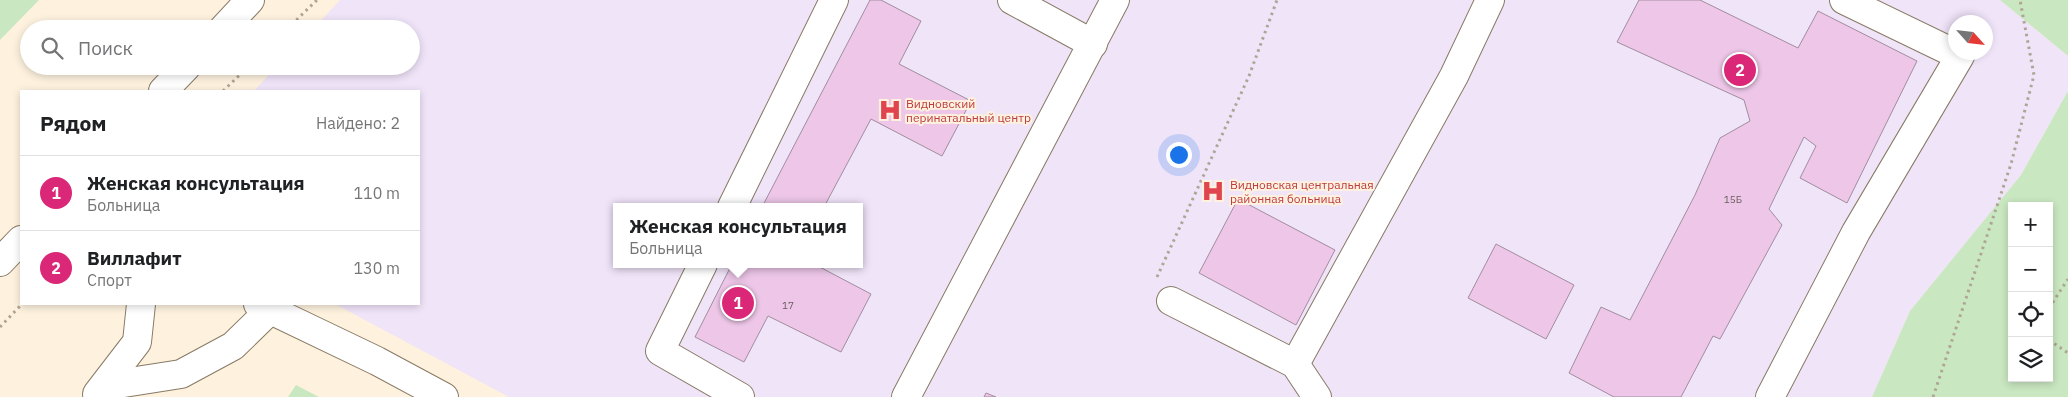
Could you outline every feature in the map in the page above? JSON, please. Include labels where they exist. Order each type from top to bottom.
[{"type":"main road","points":[[231,20],[250,0]]},
{"type":"main road","points":[[734,203],[834,0]]},
{"type":"main road","points":[[1012,0],[1093,44]]},
{"type":"main road","points":[[906,397],[1115,0]]},
{"type":"main road","points":[[1295,364],[1454,76],[1490,0]]},
{"type":"main road","points":[[1770,397],[1856,232],[1960,56],[1844,0]]},
{"type":"main road","points":[[164,90],[178,75]]},
{"type":"main road","points":[[0,262],[20,241]]},
{"type":"main road","points":[[701,268],[660,351],[740,397]]},
{"type":"main road","points":[[1171,301],[1295,364],[1317,397]]},
{"type":"main road","points":[[99,392],[137,342],[141,305]]},
{"type":"main road","points":[[99,392],[181,374],[233,346],[264,307],[377,361],[444,397]]},
{"type":"path","points":[[296,20],[317,0]]},
{"type":"path","points":[[1171,301],[1152,287],[1249,76],[1277,0]]},
{"type":"path","points":[[1933,397],[2011,164],[2034,75],[2020,0]]},
{"type":"path","points":[[224,90],[240,75]]},
{"type":"path","points":[[2053,302],[2068,279]]},
{"type":"path","points":[[0,327],[21,305]]},
{"type":"path","points":[[2053,343],[2068,353]]},
{"type":"shaded area","name":"Видновская центральная районная больница","points":[[340,0],[2000,0],[2068,56],[2068,91],[2021,175],[1910,311],[1872,397],[509,397],[337,305],[420,305],[420,90],[255,90],[269,75],[420,75],[420,20],[321,20]]},
{"type":"green space","points":[[0,0],[39,0],[0,40]]},
{"type":"green space","points":[[2000,0],[2068,0],[2068,56]]},
{"type":"green space","points":[[2068,91],[2068,397],[1872,397],[1910,311],[2021,175]]},
{"type":"green space","points":[[296,385],[319,397],[288,397]]},
{"type":"building","name":"Видновский перинатальный центр","points":[[870,0],[881,0],[921,21],[899,64],[971,101],[942,156],[871,119],[826,203],[764,203]]},
{"type":"building","points":[[1639,0],[1700,0],[1798,48],[1818,11],[1917,61],[1847,203],[1800,178],[1816,146],[1804,137],[1769,209],[1782,225],[1720,339],[1713,336],[1681,397],[1614,397],[1569,373],[1601,307],[1630,320],[1695,195],[1720,138],[1750,121],[1744,100],[1617,42]]},
{"type":"building","points":[[1238,199],[1335,250],[1296,325],[1199,273]]},
{"type":"building","points":[[1496,244],[1574,285],[1546,339],[1468,298]]},
{"type":"building","points":[[730,268],[822,268],[871,294],[841,352],[768,316],[744,362],[695,337]]},
{"type":"building","points":[[986,393],[996,397],[984,397]]},
{"type":"place","name":"Виллафит","points":[[1740,70]]},
{"type":"place","name":"Видновский перинатальный центр","points":[[890,110]]},
{"type":"place","name":"Видновская центральная районная больница","points":[[1213,191]]},
{"type":"place","name":"Женская консультация","points":[[738,303]]}]
